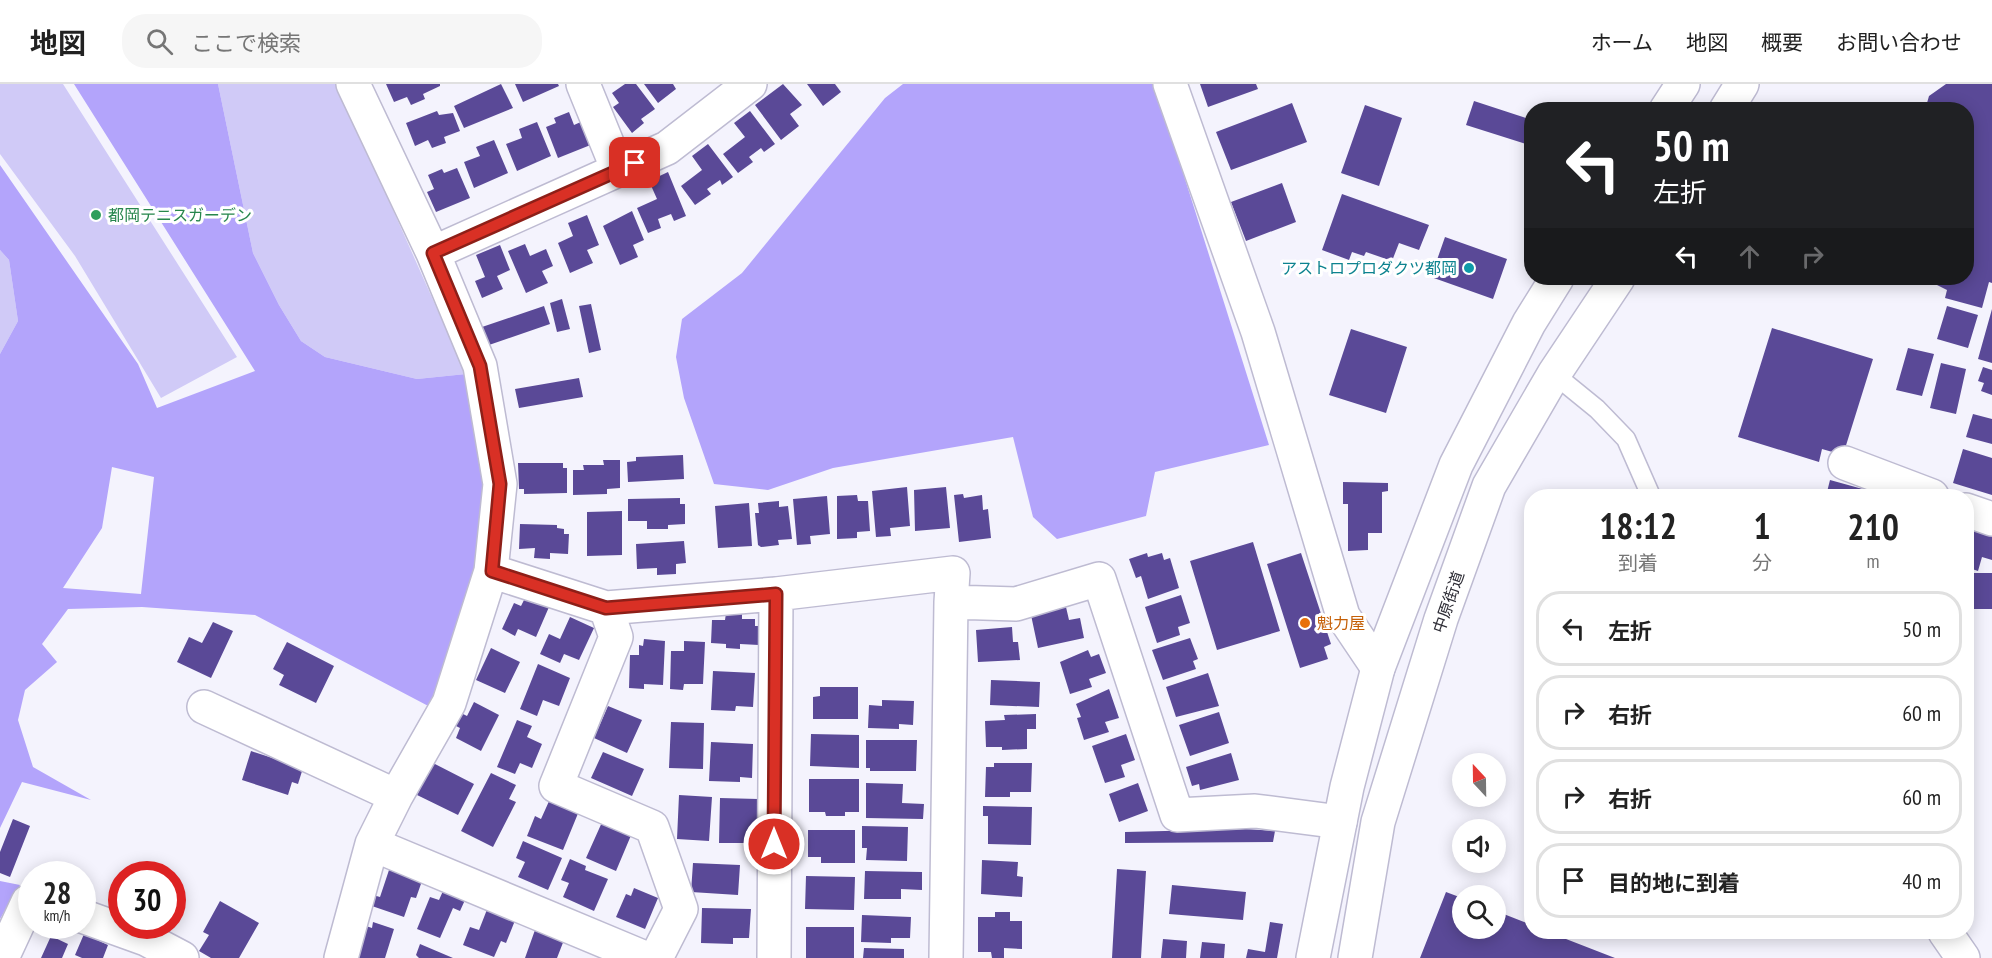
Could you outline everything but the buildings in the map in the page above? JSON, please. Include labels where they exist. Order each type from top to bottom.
[{"type":"street","points":[[341,958],[372,844],[448,703],[492,571],[500,484],[480,366],[433,253],[353,84]]},
{"type":"street","points":[[583,84],[618,170]]},
{"type":"street","points":[[433,253],[667,148],[750,84]]},
{"type":"street","points":[[1170,84],[1258,332],[1343,616],[1378,668]]},
{"type":"street","points":[[1671,102],[1683,84]]},
{"type":"street","points":[[1731,102],[1743,84]]},
{"type":"street","points":[[1312,958],[1340,822],[1378,668],[1456,465],[1529,323],[1553,285]]},
{"type":"street","name":"中原街道","points":[[1355,958],[1378,822],[1441,619],[1489,486],[1554,374],[1613,285]]},
{"type":"street","points":[[1845,463],[1914,489]]},
{"type":"street","points":[[1974,513],[1992,519]]},
{"type":"street","points":[[492,571],[606,608],[776,594],[953,573],[946,958]]},
{"type":"street","points":[[951,602],[1016,604],[1099,579],[1177,815],[1255,811],[1340,822]]},
{"type":"street","points":[[774,958],[776,594]]},
{"type":"street","points":[[606,608],[616,637],[556,786],[652,827],[681,909],[656,958]]},
{"type":"street","points":[[204,707],[396,796]]},
{"type":"street","points":[[372,844],[645,958]]},
{"type":"street","points":[[2,958],[18,924]]},
{"type":"street","points":[[96,924],[141,948],[182,958]]},
{"type":"street","points":[[1950,939],[1963,958]]},
{"type":"lane","points":[[1554,374],[1597,409],[1626,439],[1648,489]]},
{"type":"shaded area","name":"都岡テニスガーデン","points":[[0,84],[63,84],[237,357],[161,398],[75,256],[0,154]]},
{"type":"shaded area","points":[[74,84],[218,84],[253,253],[279,305],[301,341],[325,357],[417,379],[466,374],[483,460],[482,547],[434,709],[255,615],[142,607],[68,609],[42,644],[57,662],[25,690],[18,720],[33,767],[91,800],[22,782],[0,828],[0,354],[18,321],[9,260],[0,250],[0,165],[138,364],[157,408],[255,371]],"holes":[[[112,467],[154,477],[141,594],[63,588],[102,528]]]},
{"type":"shaded area","points":[[218,84],[337,84],[466,374],[417,379],[325,357],[301,341],[279,305],[253,253]]},
{"type":"shaded area","points":[[903,84],[1155,84],[1269,445],[1155,472],[1146,516],[1057,539],[1033,517],[1013,437],[833,468],[768,490],[714,484],[684,398],[676,357],[682,319],[742,273],[885,98]]},
{"type":"shaded area","points":[[0,250],[9,260],[18,321],[0,354]]},
{"type":"shaded area","points":[[0,881],[18,885],[18,888],[0,919]]},
{"type":"place","name":"都岡テニスガーデン","points":[[96,215]]},
{"type":"place","name":"アストロプロダクツ都岡","points":[[1469,268]]},
{"type":"place","name":"魁力屋","points":[[1305,623]]},
{"type":"route","points":[[635,163],[433,253],[480,366],[500,484],[492,571],[606,608],[776,594],[774,844]]}]
